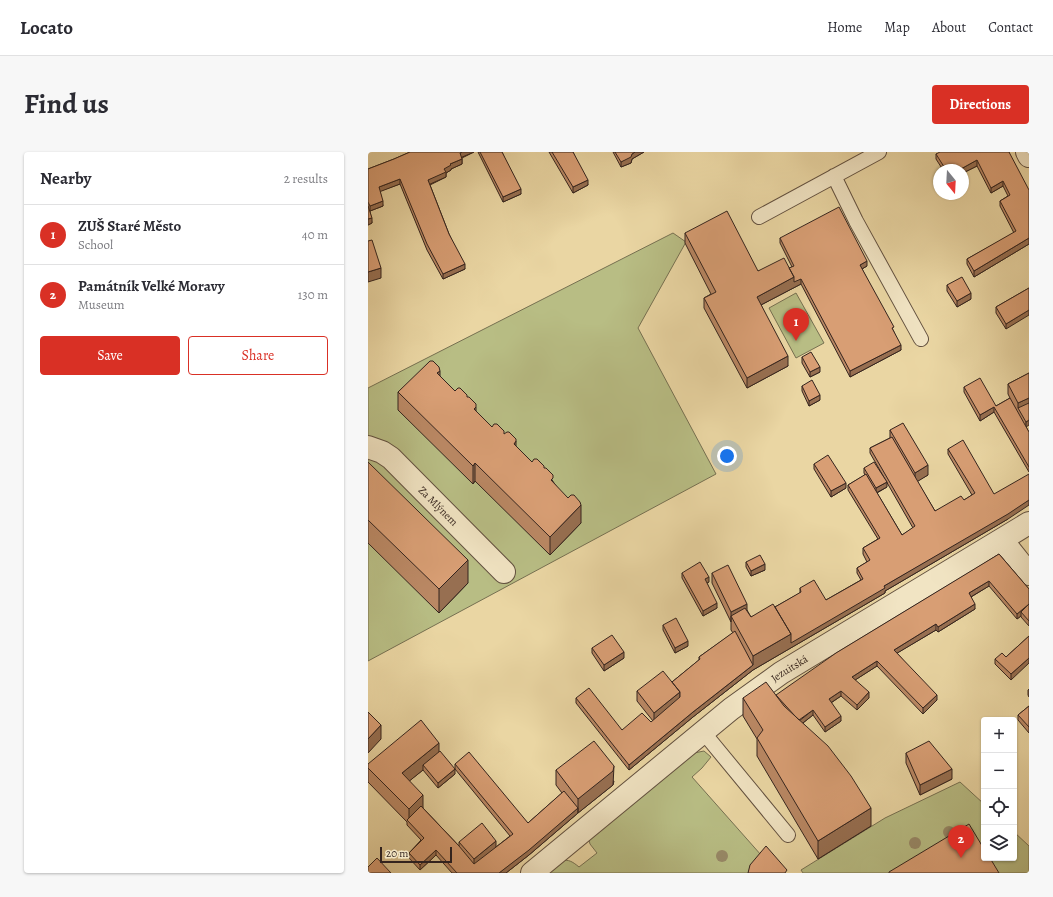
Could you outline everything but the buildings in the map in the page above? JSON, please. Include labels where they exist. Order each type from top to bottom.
[{"type":"street","points":[[1027,152],[1029,156]]},
{"type":"street","name":"Za Mlýnem","points":[[368,447],[382,452],[391,458],[504,572]]},
{"type":"street","name":"Jezuitská","points":[[532,873],[704,733],[731,709],[781,673],[1029,523]]},
{"type":"street","points":[[1002,540],[1029,574]]},
{"type":"lane","points":[[759,217],[880,152]]},
{"type":"lane","points":[[834,176],[856,221],[921,339]]},
{"type":"lane","points":[[704,733],[788,836]]},
{"type":"green space","points":[[673,233],[686,242],[638,328],[716,474],[368,661],[368,388]]},
{"type":"green space","points":[[796,293],[824,343],[796,358],[769,308]]},
{"type":"green space","points":[[704,751],[711,757],[692,777],[777,873],[550,873],[549,871],[557,864],[567,860],[579,867],[597,853],[590,844],[589,840],[591,837],[694,753]]},
{"type":"green space","points":[[960,782],[981,801],[981,861],[1017,861],[1017,835],[1029,846],[1029,873],[803,873],[801,870],[885,818]]},
{"type":"place","name":"ZUŠ Staré Město","points":[[796,341]]},
{"type":"place","name":"Památník Velké Moravy","points":[[961,858]]}]
